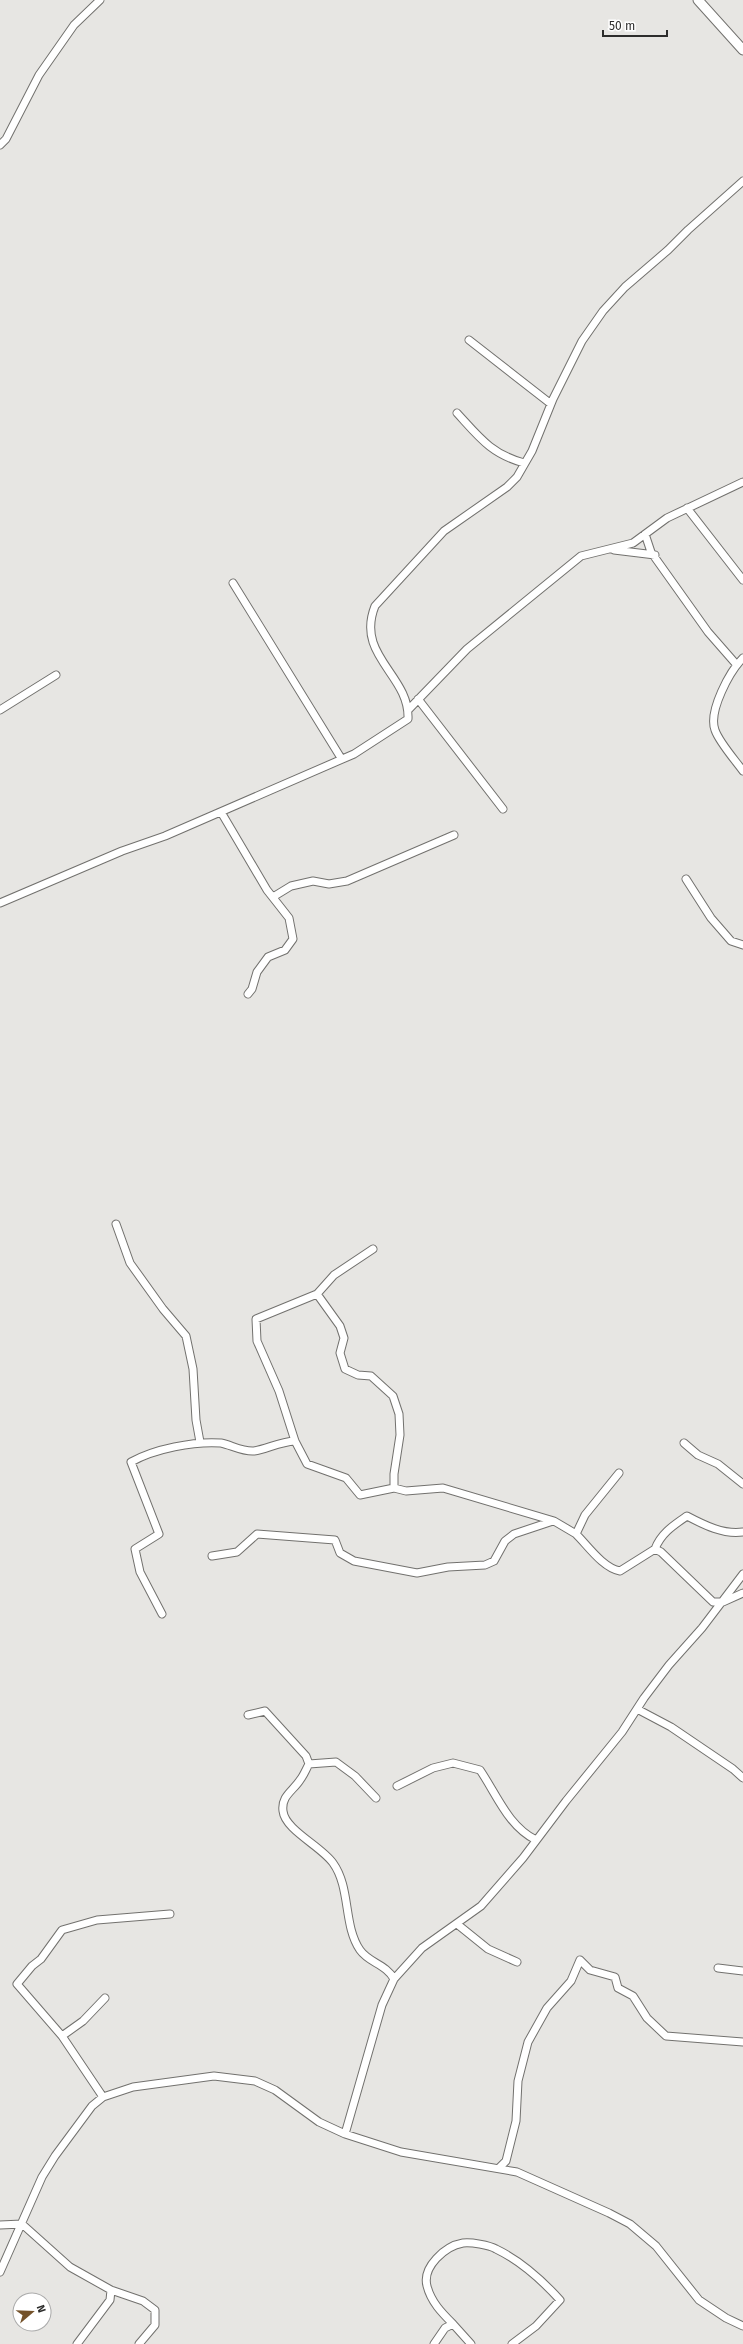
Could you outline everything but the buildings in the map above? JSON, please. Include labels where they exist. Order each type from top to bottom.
[{"type":"street","points":[[0,145],[6,139],[39,75],[74,25],[100,0]]},
{"type":"street","points":[[698,0],[743,50]]},
{"type":"street","points":[[0,903],[122,851],[165,836],[341,758],[354,754],[400,726],[408,719],[409,709],[406,698],[373,645],[370,629],[371,618],[375,606],[444,531],[507,487],[517,478],[532,451],[552,404],[582,342],[603,311],[625,287],[668,250],[743,181]]},
{"type":"street","points":[[469,340],[552,404]]},
{"type":"street","points":[[457,413],[480,439],[505,458],[524,463]]},
{"type":"street","points":[[409,709],[467,649],[581,556],[633,543],[668,518],[743,482]]},
{"type":"street","points":[[687,508],[743,580]]},
{"type":"street","points":[[645,534],[651,552],[655,555],[708,632],[736,664]]},
{"type":"street","points":[[609,549],[655,555]]},
{"type":"street","points":[[233,583],[341,758]]},
{"type":"street","points":[[743,658],[736,664],[714,710],[714,730],[743,771]]},
{"type":"street","points":[[0,710],[56,675]]},
{"type":"street","points":[[418,699],[503,809]]},
{"type":"street","points":[[221,812],[273,897],[289,918],[293,939],[284,950],[268,957],[257,972],[252,989],[248,994]]},
{"type":"street","points":[[273,897],[291,886],[313,881],[329,884],[347,880],[454,834]]},
{"type":"street","points":[[686,879],[712,918],[730,941],[743,945]]},
{"type":"street","points":[[116,1224],[130,1263],[163,1310],[186,1336],[193,1369],[196,1420],[200,1442]]},
{"type":"street","points":[[373,1249],[334,1275],[317,1294],[256,1319],[257,1341],[279,1391],[295,1441],[307,1464],[346,1478],[360,1495],[394,1488],[406,1491],[443,1488],[554,1521],[576,1534],[613,1570],[620,1571],[655,1549],[662,1537],[674,1524],[687,1516],[707,1526],[737,1533],[743,1532]]},
{"type":"street","points":[[317,1294],[340,1326],[344,1338],[340,1353],[345,1369],[358,1375],[371,1376],[392,1396],[399,1414],[400,1435],[394,1474],[394,1488]]},
{"type":"street","points":[[162,1614],[140,1572],[135,1549],[159,1534],[131,1462],[141,1456],[200,1442],[223,1444],[253,1451],[283,1442],[295,1441]]},
{"type":"street","points":[[684,1443],[698,1455],[718,1464],[743,1484]]},
{"type":"street","points":[[576,1534],[589,1510],[619,1473]]},
{"type":"street","points":[[212,1556],[237,1552],[257,1534],[275,1535],[335,1540],[340,1553],[354,1561],[401,1568],[417,1573],[448,1567],[485,1565],[494,1561],[505,1541],[514,1534],[554,1521]]},
{"type":"street","points":[[655,1549],[661,1552],[713,1602],[723,1602],[743,1593]]},
{"type":"street","points":[[345,2134],[382,2005],[394,1979],[422,1948],[481,1906],[622,1732],[637,1708],[669,1665],[723,1602],[743,1574]]},
{"type":"street","points":[[637,1708],[671,1727],[733,1769],[743,1778]]},
{"type":"street","points":[[248,1714],[265,1711],[306,1756],[309,1764],[300,1781],[286,1796],[283,1811],[288,1823],[320,1849],[333,1864],[347,1901],[351,1929],[360,1951],[389,1970],[394,1979]]},
{"type":"street","points":[[309,1764],[336,1762],[355,1776],[376,1798]]},
{"type":"street","points":[[397,1786],[433,1768],[453,1763],[480,1770],[510,1820],[526,1835],[536,1840]]},
{"type":"street","points":[[103,2097],[62,2036],[17,1984],[32,1966],[41,1959],[62,1930],[97,1920],[170,1914]]},
{"type":"street","points":[[457,1924],[488,1949],[517,1962]]},
{"type":"street","points":[[499,2168],[506,2161],[516,2121],[518,2081],[528,2042],[547,2008],[571,1981],[580,1960],[590,1970],[615,1977],[618,1988],[633,1996],[648,2018],[666,2036],[743,2042]]},
{"type":"street","points":[[718,1968],[743,1972]]},
{"type":"street","points":[[62,2036],[83,2021],[105,1998]]},
{"type":"street","points":[[0,2272],[42,2177],[55,2156],[92,2106],[103,2097],[133,2087],[214,2076],[254,2081],[275,2090],[319,2122],[345,2134],[401,2152],[517,2172],[557,2188],[630,2224],[656,2246],[699,2300],[726,2318],[743,2326]]},
{"type":"street","points":[[0,2225],[22,2224],[70,2267],[111,2290],[143,2301],[156,2310],[155,2325],[138,2344]]},
{"type":"street","points":[[471,2344],[441,2313],[427,2285],[429,2268],[443,2252],[463,2243],[495,2248],[534,2272],[560,2300],[536,2326],[512,2344]]},
{"type":"street","points":[[77,2344],[110,2300],[111,2290]]},
{"type":"street","points":[[434,2344],[445,2328],[453,2324]]}]
